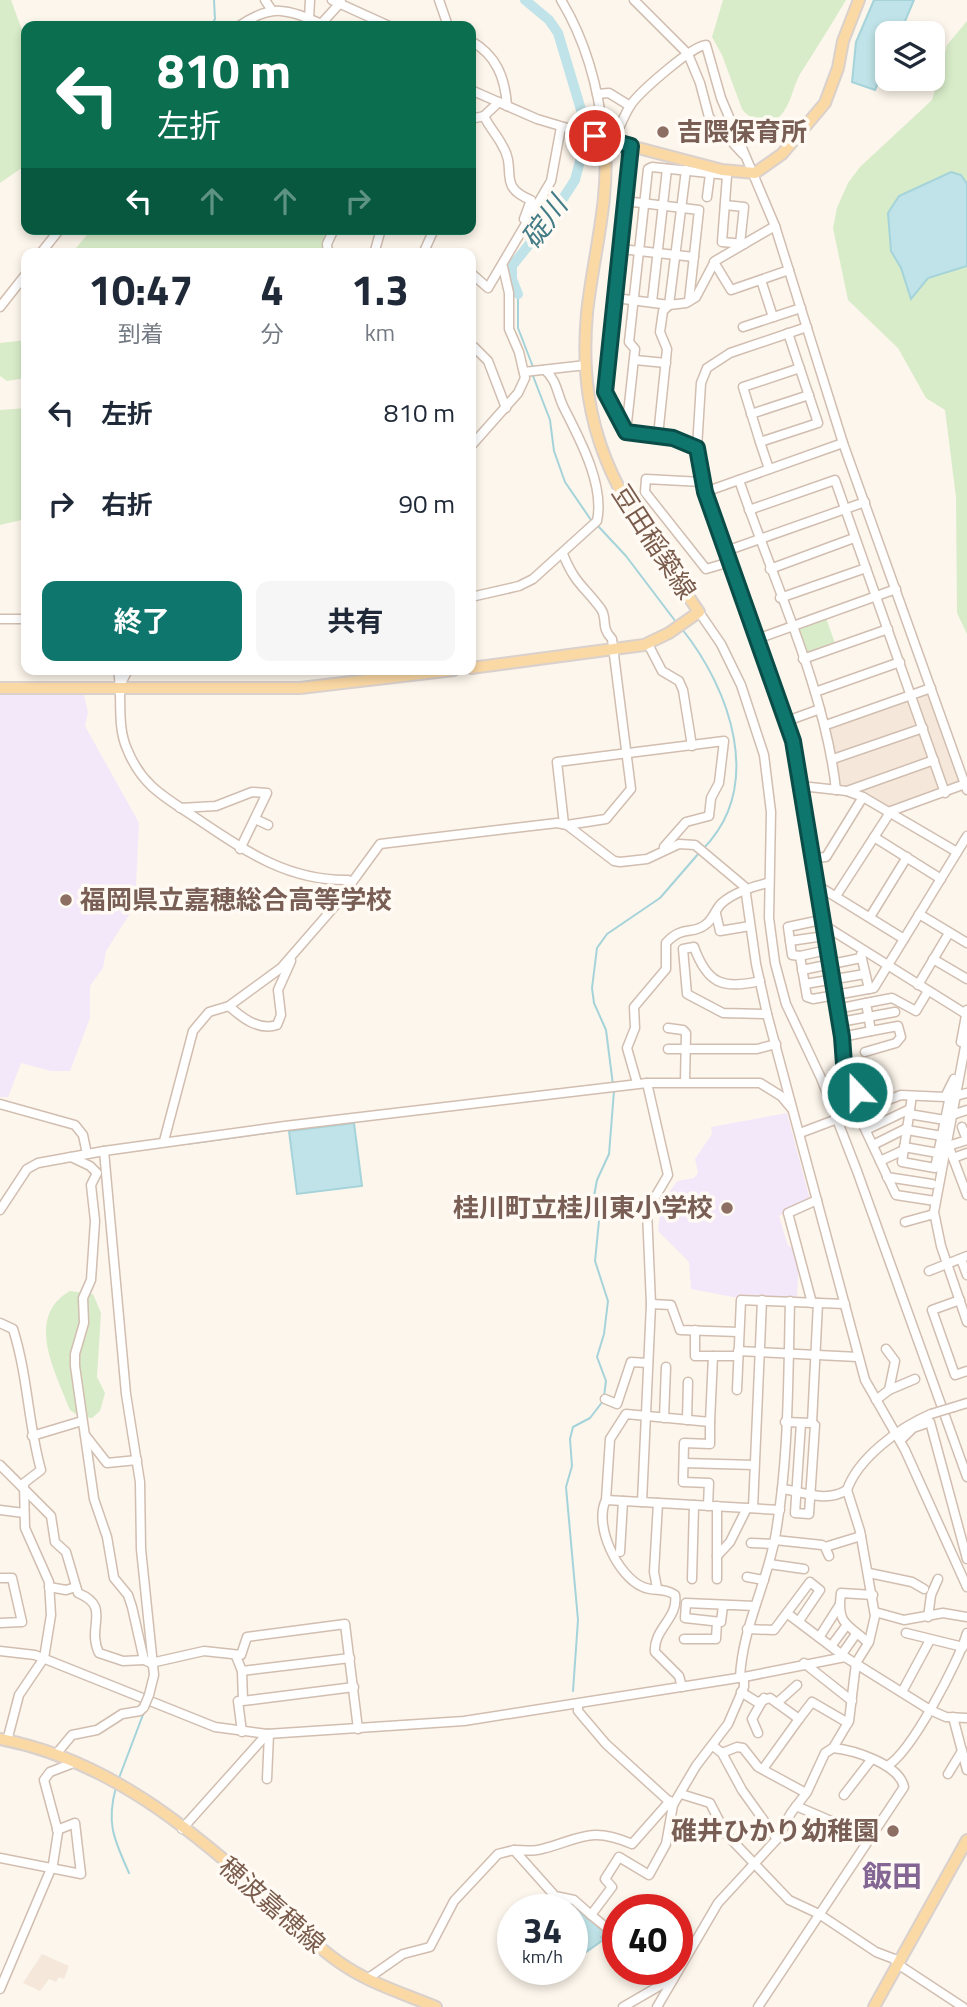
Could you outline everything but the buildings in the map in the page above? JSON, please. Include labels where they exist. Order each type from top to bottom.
[{"type":"main road","points":[[604,139],[728,174],[755,173],[782,154],[825,103],[836,77],[843,41],[859,0]]},
{"type":"main road","name":"豆田稲築線","points":[[476,667],[649,643],[699,612],[651,543],[613,481],[594,420],[586,365],[587,312],[604,200],[604,139]]},
{"type":"main road","points":[[0,688],[300,688],[411,675]]},
{"type":"main road","name":"穂波嘉穂線","points":[[4,1740],[57,1753],[120,1782],[265,1895],[333,1958],[367,1979],[436,2007]]},
{"type":"main road","points":[[874,2007],[897,1961],[967,1840]]},
{"type":"street","points":[[264,0],[271,9],[314,21]]},
{"type":"street","points":[[309,19],[310,0]]},
{"type":"street","points":[[439,0],[446,21]]},
{"type":"street","points":[[561,0],[575,27],[597,94],[604,139]]},
{"type":"street","points":[[634,0],[688,54],[700,83],[709,117],[749,162]]},
{"type":"street","points":[[326,21],[338,2],[378,21]]},
{"type":"street","points":[[248,21],[271,9]]},
{"type":"street","points":[[439,21],[442,10]]},
{"type":"street","points":[[476,44],[491,55],[497,66],[504,82],[503,104]]},
{"type":"street","points":[[604,139],[630,106],[674,62],[699,46],[706,45],[721,98],[755,173],[775,226],[843,443],[966,787],[891,811],[836,896]]},
{"type":"street","points":[[476,92],[561,127],[604,139]]},
{"type":"street","points":[[597,94],[609,93],[630,106]]},
{"type":"street","points":[[476,118],[503,104]]},
{"type":"street","points":[[484,116],[502,144],[509,161],[510,186],[517,194],[531,200],[524,225]]},
{"type":"street","points":[[476,278],[488,288],[503,267],[552,179],[561,127]]},
{"type":"street","points":[[626,432],[605,392],[631,146]]},
{"type":"street","points":[[626,432],[635,360],[635,349],[629,342],[648,169],[728,174],[722,242],[742,244]]},
{"type":"street","points":[[652,302],[667,169]]},
{"type":"street","points":[[658,436],[667,349],[660,328],[663,311],[670,305],[686,170]]},
{"type":"street","points":[[707,197],[710,173]]},
{"type":"street","points":[[625,201],[699,210],[689,301]]},
{"type":"street","points":[[725,205],[744,207],[742,244]]},
{"type":"street","points":[[616,298],[670,305],[689,301],[696,297],[714,262],[775,226]]},
{"type":"street","points":[[621,249],[694,257]]},
{"type":"street","points":[[714,262],[731,290],[789,270]]},
{"type":"street","points":[[476,441],[522,387],[524,372],[509,329],[509,293],[503,267]]},
{"type":"street","points":[[0,307],[21,280]]},
{"type":"street","points":[[761,281],[773,317]]},
{"type":"street","points":[[743,327],[800,308]]},
{"type":"street","points":[[807,327],[730,353],[707,368],[701,383],[697,448],[705,492],[787,721],[801,786],[815,884],[840,1022],[844,1064],[866,1130],[896,1195],[933,1200]]},
{"type":"street","points":[[760,442],[818,423],[788,333]]},
{"type":"street","points":[[476,349],[488,361],[506,408]]},
{"type":"street","points":[[635,360],[666,363]]},
{"type":"street","points":[[524,372],[535,368],[545,370],[586,365]]},
{"type":"street","points":[[769,469],[743,387],[800,368]]},
{"type":"street","points":[[476,596],[519,586],[533,579],[594,527],[599,515],[586,449],[562,405],[552,376],[545,370]]},
{"type":"street","points":[[751,414],[809,395]]},
{"type":"street","points":[[626,432],[658,436],[697,448]]},
{"type":"street","points":[[705,492],[843,443]]},
{"type":"street","points":[[702,482],[646,479],[645,492],[706,569],[730,562]]},
{"type":"street","points":[[739,480],[815,692],[833,759],[836,790]]},
{"type":"street","points":[[749,510],[835,480],[945,793]]},
{"type":"street","points":[[726,551],[865,502]]},
{"type":"street","points":[[770,569],[854,538]]},
{"type":"street","points":[[164,1141],[188,1040],[209,1012],[229,1006],[281,968],[350,887],[376,848],[384,843],[603,821],[631,789],[612,639],[604,629],[603,612],[579,586],[563,554]]},
{"type":"street","points":[[780,598],[866,568]]},
{"type":"street","points":[[757,639],[896,589]]},
{"type":"street","points":[[699,612],[721,644],[741,685],[764,755],[771,812],[768,883],[772,943],[786,1004],[836,1120],[967,1477]]},
{"type":"street","points":[[0,619],[21,619]]},
{"type":"street","points":[[803,659],[888,629]]},
{"type":"street","points":[[649,643],[658,665],[679,681],[683,690],[692,746]]},
{"type":"street","points":[[815,692],[900,662]]},
{"type":"street","points":[[118,675],[122,734],[127,750],[153,790],[240,849],[281,869],[327,881],[348,880],[350,887]]},
{"type":"street","points":[[119,688],[126,675]]},
{"type":"street","points":[[825,725],[931,688]]},
{"type":"street","points":[[787,721],[820,709]]},
{"type":"street","points":[[833,759],[923,728]]},
{"type":"street","points":[[657,855],[686,822],[710,814],[711,798],[719,783],[724,741],[557,762],[566,824],[614,861],[634,862],[657,855],[673,845],[695,845],[746,891],[767,1014],[865,1380],[900,1437],[967,1587]]},
{"type":"street","points":[[847,791],[933,760]]},
{"type":"street","points":[[801,786],[847,791],[863,797],[957,852]]},
{"type":"street","points":[[180,808],[216,806],[261,791],[267,793],[240,849]]},
{"type":"street","points":[[811,859],[826,857],[863,797]]},
{"type":"street","points":[[255,819],[268,825]]},
{"type":"street","points":[[800,956],[810,999],[874,988],[967,836]]},
{"type":"street","points":[[874,837],[941,878]]},
{"type":"street","points":[[870,917],[907,857]]},
{"type":"street","points":[[637,1083],[627,1048],[635,1028],[636,1001],[664,972],[666,943],[684,929],[701,928],[716,914],[722,903],[768,883]]},
{"type":"street","points":[[815,884],[904,939]]},
{"type":"street","points":[[716,914],[720,931],[750,926]]},
{"type":"street","points":[[919,914],[967,943]]},
{"type":"street","points":[[827,950],[800,956],[792,955],[788,927],[822,922],[861,953],[888,965],[967,1012],[966,1031],[933,1200]]},
{"type":"street","points":[[918,985],[949,933]]},
{"type":"street","points":[[790,942],[824,936]]},
{"type":"street","points":[[760,981],[737,985],[717,982],[702,969],[694,947],[683,949],[687,994],[723,1013],[767,1014]]},
{"type":"street","points":[[802,970],[829,965],[861,953]]},
{"type":"street","points":[[861,953],[869,989]]},
{"type":"street","points":[[229,1006],[250,1022],[271,1027],[277,1025],[281,1015],[278,990],[292,956]]},
{"type":"street","points":[[933,959],[967,979]]},
{"type":"street","points":[[805,984],[865,974]]},
{"type":"street","points":[[837,1009],[892,998],[916,1011],[928,991]]},
{"type":"street","points":[[865,1052],[896,1043],[901,1037],[892,998]]},
{"type":"street","points":[[866,1003],[871,1031]]},
{"type":"street","points":[[840,1022],[895,1012]]},
{"type":"street","points":[[842,1037],[898,1026]]},
{"type":"street","points":[[668,1028],[686,1033],[685,1082]]},
{"type":"street","points":[[668,1049],[757,1049],[776,1044]]},
{"type":"street","points":[[0,1210],[27,1169],[52,1159],[164,1141],[637,1083],[760,1083],[781,1096],[793,1111]]},
{"type":"street","points":[[642,1502],[651,1304],[647,1211],[668,1175],[647,1083]]},
{"type":"street","points":[[800,1133],[894,1097],[941,1097],[967,1093]]},
{"type":"street","points":[[912,1096],[902,1162],[935,1168]]},
{"type":"street","points":[[0,1104],[75,1125],[83,1135],[87,1154]]},
{"type":"street","points":[[866,1130],[909,1112],[948,1118],[967,1110]]},
{"type":"street","points":[[873,1145],[907,1129],[946,1139],[967,1140],[965,1126],[946,1139],[938,1153],[932,1184],[934,1214],[947,1264],[967,1322]]},
{"type":"street","points":[[946,1139],[965,1181],[967,1195]]},
{"type":"street","points":[[880,1161],[904,1149],[938,1153]]},
{"type":"street","points":[[104,1151],[126,1394],[137,1460],[147,1662]]},
{"type":"street","points":[[953,1158],[967,1153]]},
{"type":"street","points":[[57,1753],[72,1735],[96,1730],[122,1714],[140,1711],[149,1695],[154,1675],[147,1662],[128,1595],[114,1578],[107,1537],[94,1499],[83,1432],[75,1354],[82,1335],[83,1298],[91,1280],[95,1221],[91,1185],[97,1173],[71,1157]]},
{"type":"street","points":[[887,1177],[932,1184]]},
{"type":"street","points":[[801,1423],[795,1513],[809,1514],[815,1425],[812,1423],[816,1355],[815,1303],[788,1213],[817,1200]]},
{"type":"street","points":[[905,1222],[934,1214]]},
{"type":"street","points":[[929,1271],[964,1258],[967,1275]]},
{"type":"street","points":[[737,1390],[741,1300],[845,1304]]},
{"type":"street","points":[[718,1556],[730,1542],[750,1508],[762,1300]]},
{"type":"street","points":[[960,1300],[932,1310],[955,1375],[967,1371]]},
{"type":"street","points":[[367,1979],[402,1955],[430,1947],[454,1901],[477,1880],[494,1858],[514,1850],[540,1850],[575,1837],[593,1835],[608,1835],[632,1844],[681,1794],[696,1766],[728,1724],[741,1692],[742,1646],[769,1564],[780,1510],[790,1301]]},
{"type":"street","points":[[651,1304],[671,1305],[680,1330],[739,1332]]},
{"type":"street","points":[[0,1323],[13,1329],[26,1375],[32,1436],[41,1470],[24,1483],[24,1513],[29,1542],[45,1570],[51,1615],[44,1658],[19,1695],[4,1740]]},
{"type":"street","points":[[695,1331],[695,1356],[759,1352],[858,1357]]},
{"type":"street","points":[[886,1349],[895,1362],[889,1390]]},
{"type":"street","points":[[713,1356],[710,1444],[684,1443],[683,1482],[709,1483],[718,1556],[717,1578]]},
{"type":"street","points":[[605,1399],[617,1404],[631,1362],[648,1363]]},
{"type":"street","points":[[664,1418],[666,1367]]},
{"type":"street","points":[[876,1400],[889,1390],[915,1379]]},
{"type":"street","points":[[687,1420],[688,1381]]},
{"type":"street","points":[[782,1489],[831,1497],[847,1490],[862,1467],[931,1414],[967,1403]]},
{"type":"street","points":[[682,1688],[679,1675],[654,1651],[656,1639],[670,1619],[676,1598],[672,1592],[646,1588],[636,1582],[608,1545],[602,1522],[610,1439],[626,1414],[710,1422]]},
{"type":"street","points":[[32,1436],[82,1421]]},
{"type":"street","points":[[785,1422],[812,1423]]},
{"type":"street","points":[[900,1437],[913,1428],[930,1422],[967,1559]]},
{"type":"street","points":[[83,1432],[107,1463],[137,1460]]},
{"type":"street","points":[[684,1463],[754,1465]]},
{"type":"street","points":[[0,1465],[51,1516],[55,1542],[66,1552],[78,1593],[92,1599],[96,1605],[95,1644],[99,1653],[123,1661],[147,1662],[204,1651],[236,1656],[243,1652],[247,1637],[345,1624],[358,1728]]},
{"type":"street","points":[[693,1946],[718,1903],[777,1839],[806,1793],[825,1753],[833,1748],[848,1723],[856,1663],[868,1643],[875,1612],[861,1536],[847,1490]]},
{"type":"street","points":[[606,1500],[780,1510]]},
{"type":"street","points":[[620,1552],[623,1501]]},
{"type":"street","points":[[657,1588],[654,1572],[658,1503]]},
{"type":"street","points":[[692,1579],[694,1505]]},
{"type":"street","points":[[0,1510],[24,1513]]},
{"type":"street","points":[[830,1556],[825,1547],[861,1536]]},
{"type":"street","points":[[751,1543],[822,1545]]},
{"type":"street","points":[[769,1564],[804,1569]]},
{"type":"street","points":[[869,1573],[912,1582],[924,1588]]},
{"type":"street","points":[[747,1577],[764,1580]]},
{"type":"street","points":[[0,1578],[12,1578],[23,1622],[0,1623]]},
{"type":"street","points":[[928,1617],[931,1595],[938,1579]]},
{"type":"street","points":[[747,1629],[775,1630],[810,1582],[820,1590],[799,1621]]},
{"type":"street","points":[[49,1587],[66,1590],[76,1587]]},
{"type":"street","points":[[868,1643],[846,1626],[840,1603],[841,1593],[873,1595]]},
{"type":"street","points":[[723,1606],[721,1622],[686,1619],[686,1603],[755,1605]]},
{"type":"street","points":[[820,1636],[840,1603]]},
{"type":"street","points":[[875,1612],[904,1620],[943,1613],[967,1617]]},
{"type":"street","points":[[788,1614],[844,1655],[929,1710],[967,1718]]},
{"type":"street","points":[[684,1639],[716,1639],[717,1622]]},
{"type":"street","points":[[832,1645],[846,1626]]},
{"type":"street","points":[[906,1633],[963,1647]]},
{"type":"street","points":[[887,1766],[929,1710],[963,1647],[967,1633]]},
{"type":"street","points":[[0,1651],[44,1658],[202,1722],[242,1732],[268,1734],[464,1721],[742,1678],[844,1655],[856,1634]]},
{"type":"street","points":[[902,1692],[930,1640]]},
{"type":"street","points":[[236,1656],[242,1671],[243,1700],[354,1687]]},
{"type":"street","points":[[242,1671],[350,1658]]},
{"type":"street","points":[[804,1663],[852,1701]]},
{"type":"street","points":[[777,1703],[797,1685]]},
{"type":"street","points":[[741,1692],[757,1702],[764,1698]]},
{"type":"street","points":[[764,1698],[777,1703],[799,1719]]},
{"type":"street","points":[[758,1733],[752,1719],[764,1698]]},
{"type":"street","points":[[238,1701],[242,1732]]},
{"type":"street","points":[[763,1769],[811,1702],[848,1723]]},
{"type":"street","points":[[578,1704],[578,1711],[606,1744],[672,1803]]},
{"type":"street","points":[[953,1717],[967,1770]]},
{"type":"street","points":[[267,1779],[268,1734]]},
{"type":"street","points":[[182,1829],[268,1734]]},
{"type":"street","points":[[713,1746],[722,1753],[743,1790],[777,1839]]},
{"type":"street","points":[[722,1753],[740,1747],[763,1769],[806,1793]]},
{"type":"street","points":[[758,2007],[904,1787],[903,1782],[887,1766],[833,1748]]},
{"type":"street","points":[[948,1774],[962,1751]]},
{"type":"street","points":[[844,1795],[871,1760]]},
{"type":"street","points":[[0,1989],[51,1868],[57,1830],[44,1780],[50,1772],[76,1762]]},
{"type":"street","points":[[681,1794],[710,1803],[726,1834],[789,1900],[819,1914],[876,1952],[897,1961],[963,2007]]},
{"type":"street","points":[[591,1915],[612,1887],[605,1879],[619,1857],[649,1875],[666,1844],[672,1803]]},
{"type":"street","points":[[796,1805],[871,1838]]},
{"type":"street","points":[[0,1858],[78,1875],[83,1871],[75,1823],[57,1830]]},
{"type":"street","points":[[514,1850],[555,1896],[574,1900],[602,1924]]},
{"type":"street","points":[[623,2007],[659,1985]]},
{"type":"street","points":[[657,2007],[670,1985]]},
{"type":"shaded area","points":[[930,692],[961,783],[946,788],[914,698]]},
{"type":"shaded area","name":"福岡県立嘉穂総合高等学校","points":[[0,695],[84,695],[88,712],[85,726],[139,823],[136,885],[129,915],[106,951],[103,968],[90,986],[90,1018],[70,1071],[51,1071],[21,1063],[8,1097],[0,1097]]},
{"type":"shaded area","points":[[909,698],[919,724],[917,727],[837,756],[834,754],[830,726]]},
{"type":"shaded area","points":[[919,730],[931,757],[846,789],[839,787],[835,762]]},
{"type":"shaded area","points":[[931,763],[942,789],[892,808],[859,792],[858,789]]},
{"type":"shaded area","name":"桂川町立桂川東小学校","points":[[787,1113],[810,1200],[779,1216],[788,1246],[794,1248],[799,1262],[797,1297],[733,1297],[691,1289],[689,1262],[658,1231],[661,1204],[677,1181],[694,1178],[698,1173],[695,1159],[712,1134],[711,1127]]},
{"type":"shaded area","points":[[42,1954],[69,1966],[64,1979],[59,1977],[56,1982],[49,1979],[40,1991],[23,1983]]},
{"type":"green space","points":[[0,0],[11,0],[21,27],[21,168],[0,183]]},
{"type":"green space","points":[[723,0],[846,0],[799,76],[784,111],[775,119],[760,121],[742,109],[722,55],[712,37]]},
{"type":"green space","points":[[967,21],[967,634],[957,613],[956,497],[945,410],[926,398],[898,348],[848,300],[833,228],[837,208],[848,183],[860,167],[932,100],[934,91],[945,91],[947,45]]},
{"type":"green space","points":[[87,235],[335,235],[325,248],[76,248]]},
{"type":"green space","points":[[21,341],[21,379],[7,381],[0,376],[0,343]]},
{"type":"green space","points":[[21,408],[21,520],[0,525],[0,410]]},
{"type":"green space","points":[[826,618],[836,646],[805,657],[795,629]]},
{"type":"green space","points":[[70,1291],[93,1294],[101,1313],[97,1377],[105,1393],[100,1411],[92,1418],[80,1417],[70,1410],[48,1346],[46,1330],[49,1315],[56,1302]]},
{"type":"water","points":[[874,0],[914,0],[905,21],[875,21],[875,90],[852,82],[856,42]]},
{"type":"water","points":[[951,172],[961,175],[967,184],[967,266],[928,278],[911,299],[901,268],[891,251],[888,213],[899,196]]},
{"type":"water","points":[[354,1123],[362,1186],[297,1194],[289,1131]]},
{"type":"water","points":[[588,1916],[602,1929],[602,1941],[588,1951]]},
{"type":"waterway","points":[[214,0],[214,21]]},
{"type":"waterway","name":"碇川","points":[[518,294],[512,279],[512,266],[551,217],[575,180],[585,142],[585,123],[558,33],[549,20],[525,0]]},
{"type":"waterway","points":[[518,294],[518,328],[533,367]]},
{"type":"waterway","points":[[533,376],[550,420],[554,451],[565,482],[591,520]]},
{"type":"waterway","points":[[598,526],[626,556],[676,622]]},
{"type":"waterway","points":[[682,629],[714,680],[726,708],[734,738],[736,768],[733,796],[722,824],[703,849]]},
{"type":"waterway","points":[[613,1085],[606,1030],[594,1003],[592,988],[597,948],[607,934],[660,898],[699,853]]},
{"type":"waterway","points":[[604,1396],[606,1381],[597,1357],[604,1334],[608,1301],[595,1261],[599,1221],[594,1196],[597,1180],[609,1154],[614,1091]]},
{"type":"waterway","points":[[187,1144],[281,1131]]},
{"type":"waterway","points":[[573,1691],[578,1620],[566,1487],[572,1466],[570,1439],[573,1427],[590,1418],[603,1401]]},
{"type":"waterway","points":[[119,1778],[144,1712]]},
{"type":"waterway","points":[[116,1787],[112,1811],[113,1831],[129,1873]]},
{"type":"place","name":"吉隈保育所","points":[[663,132]]},
{"type":"place","name":"福岡県立嘉穂総合高等学校","points":[[66,900]]},
{"type":"place","name":"桂川町立桂川東小学校","points":[[727,1208]]},
{"type":"place","name":"碓井ひかり幼稚園","points":[[893,1831]]},
{"type":"district","name":"飯田","points":[[892,1877]]},
{"type":"route","points":[[595,136],[631,146],[605,392],[626,432],[673,438],[697,448],[705,492],[793,741],[842,1037],[844,1064],[857,1092]]}]
